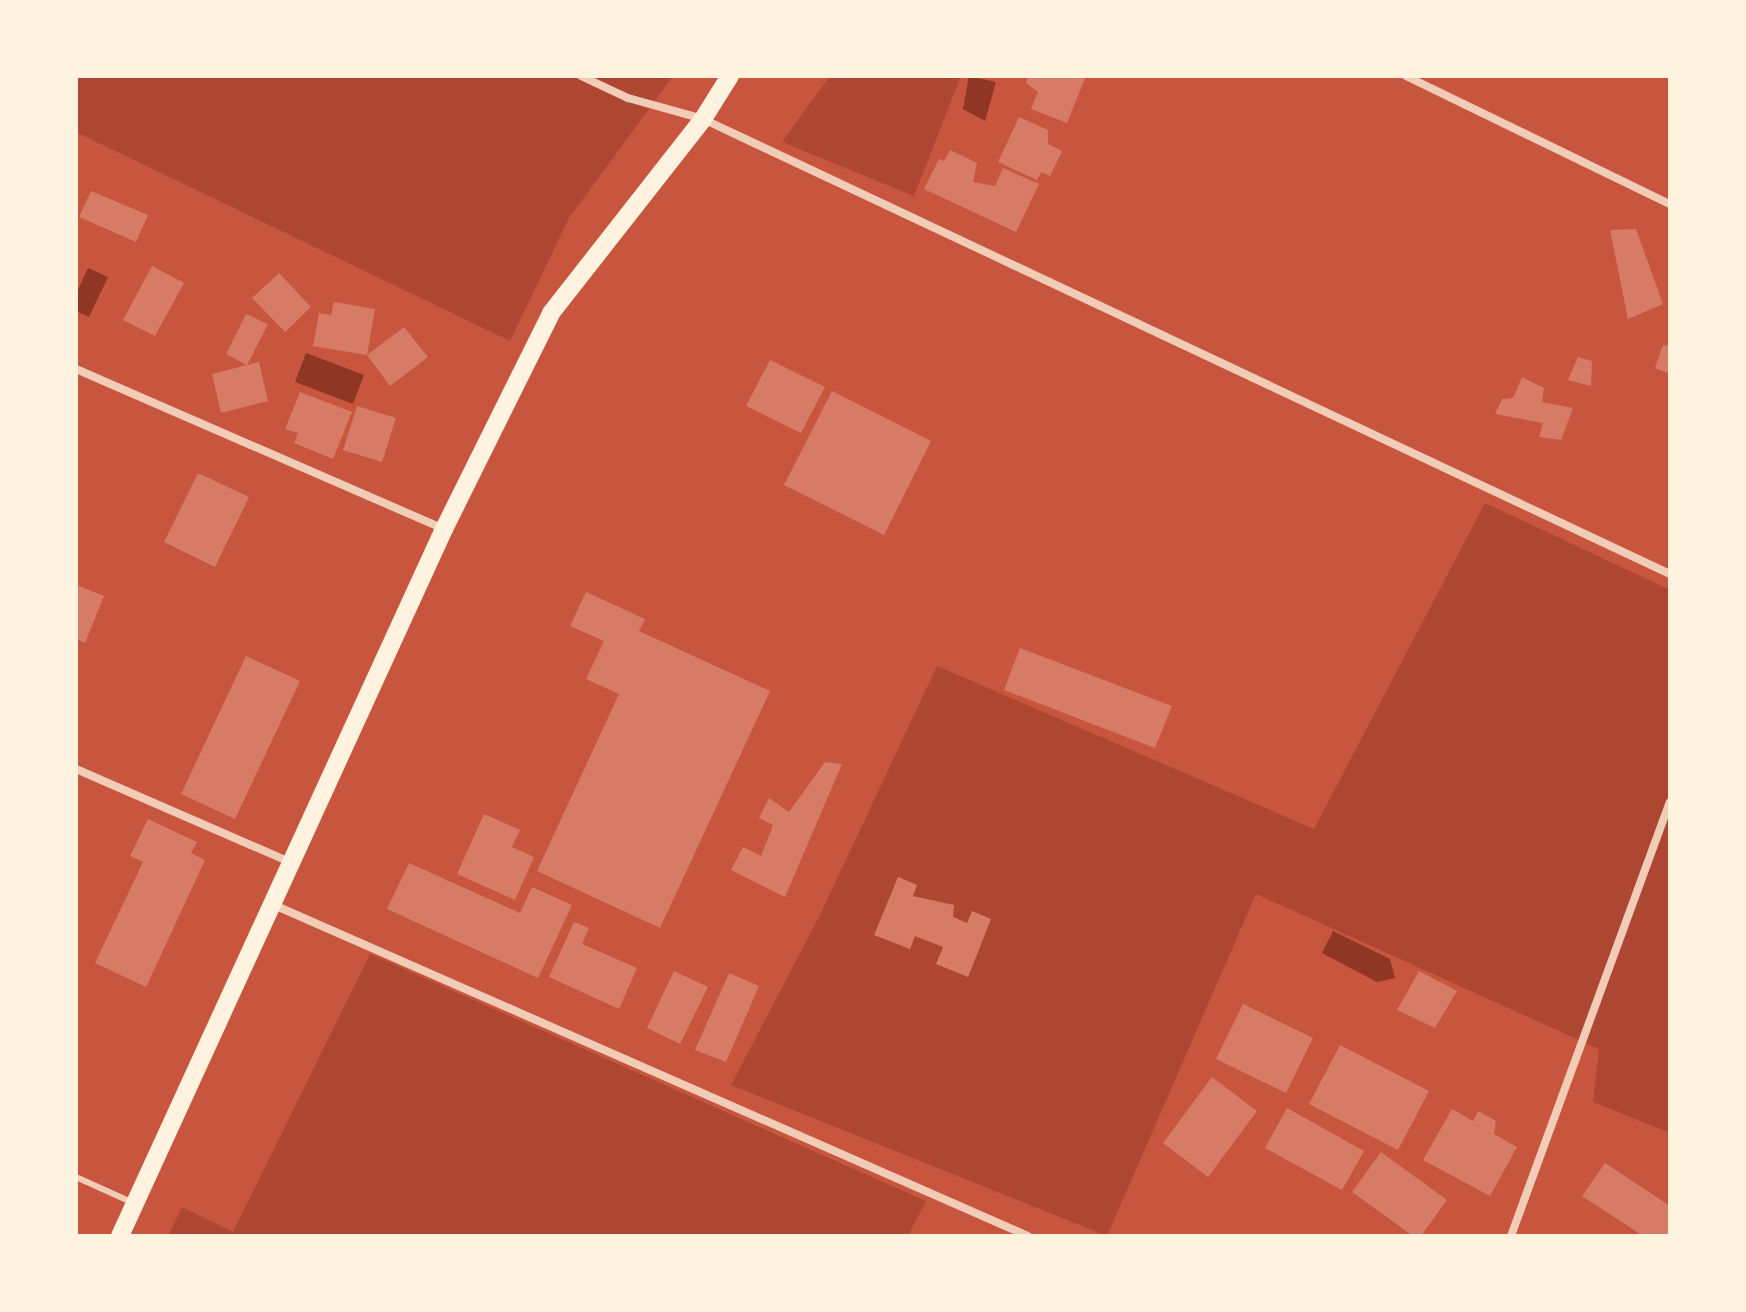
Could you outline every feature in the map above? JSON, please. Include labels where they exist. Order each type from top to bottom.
[{"type":"main road","points":[[120,1236],[444,529],[551,313],[703,119],[730,76]]},
{"type":"street","points":[[581,76],[628,98],[703,119],[1670,574]]},
{"type":"street","points":[[1406,76],[1670,204]]},
{"type":"street","points":[[76,369],[444,529]]},
{"type":"street","points":[[76,769],[293,863]]},
{"type":"street","points":[[1511,1236],[1670,802]]},
{"type":"street","points":[[274,905],[1028,1236]]},
{"type":"lane","points":[[76,1177],[135,1204]]},
{"type":"shaded area","points":[[76,76],[673,76],[569,218],[510,341],[76,132]]},
{"type":"shaded area","points":[[830,76],[961,76],[914,196],[782,142]]},
{"type":"shaded area","points":[[969,76],[996,82],[985,121],[963,109]]},
{"type":"shaded area","points":[[88,268],[108,277],[89,317],[76,311],[76,294]]},
{"type":"shaded area","points":[[306,353],[364,375],[353,404],[295,382]]},
{"type":"shaded area","points":[[1485,503],[1670,590],[1670,1133],[1593,1102],[1599,1049],[1256,894],[1107,1236],[731,1085],[820,915],[937,666],[1314,829]]},
{"type":"shaded area","points":[[1333,931],[1390,959],[1395,978],[1377,982],[1322,953]]},
{"type":"shaded area","points":[[370,954],[926,1201],[908,1236],[168,1236],[182,1207],[233,1232]]},
{"type":"building","points":[[1028,76],[1086,76],[1067,123],[1031,109],[1038,92],[1026,83]]},
{"type":"building","points":[[1019,117],[1048,130],[1048,144],[1062,151],[1050,176],[1041,172],[1037,180],[998,162]]},
{"type":"building","points":[[950,150],[977,163],[973,182],[995,186],[1003,168],[1039,184],[1016,232],[924,189],[939,159],[944,161]]},
{"type":"building","points":[[91,191],[148,215],[136,242],[79,217]]},
{"type":"building","points":[[1636,229],[1663,304],[1628,319],[1610,230]]},
{"type":"building","points":[[152,266],[184,283],[155,336],[123,320]]},
{"type":"building","points":[[279,273],[311,307],[285,332],[252,298]]},
{"type":"building","points":[[334,302],[375,309],[367,355],[313,346],[319,313],[331,315]]},
{"type":"building","points":[[246,314],[268,324],[247,365],[226,354]]},
{"type":"building","points":[[404,327],[428,357],[390,386],[367,355]]},
{"type":"building","points":[[1663,345],[1670,346],[1670,374],[1655,368]]},
{"type":"building","points":[[1578,357],[1592,361],[1591,386],[1568,380]]},
{"type":"building","points":[[770,360],[825,387],[801,433],[746,406]]},
{"type":"building","points":[[259,362],[268,401],[221,413],[212,374]]},
{"type":"building","points":[[1522,377],[1544,388],[1542,402],[1573,408],[1561,440],[1539,437],[1543,423],[1495,414],[1502,399],[1513,398]]},
{"type":"building","points":[[832,391],[931,441],[884,535],[784,485]]},
{"type":"building","points":[[300,392],[352,412],[333,459],[294,443],[298,433],[285,429]]},
{"type":"building","points":[[357,406],[396,418],[382,462],[343,450]]},
{"type":"building","points":[[198,473],[249,497],[215,567],[164,542]]},
{"type":"building","points":[[76,585],[104,596],[85,643],[76,639]]},
{"type":"building","points":[[586,592],[645,619],[639,631],[770,691],[660,928],[537,871],[619,694],[586,679],[604,641],[570,626]]},
{"type":"building","points":[[1020,648],[1172,706],[1155,748],[1004,690]]},
{"type":"building","points":[[246,656],[300,681],[235,819],[181,794]]},
{"type":"building","points":[[825,762],[842,764],[785,897],[731,870],[743,847],[761,856],[773,825],[759,818],[769,798],[789,812]]},
{"type":"building","points":[[484,814],[520,830],[512,847],[534,857],[515,900],[457,874]]},
{"type":"building","points":[[148,819],[197,842],[191,853],[205,860],[146,987],[95,963],[143,862],[130,856]]},
{"type":"building","points":[[409,863],[520,913],[532,887],[572,905],[538,978],[387,909]]},
{"type":"building","points":[[898,877],[917,885],[913,896],[954,905],[953,917],[967,923],[972,911],[991,919],[968,977],[936,964],[943,947],[915,936],[910,949],[874,935]]},
{"type":"building","points":[[574,922],[589,928],[582,944],[637,968],[619,1009],[549,977]]},
{"type":"building","points":[[674,971],[708,987],[680,1044],[647,1028]]},
{"type":"building","points":[[1419,971],[1457,991],[1435,1028],[1397,1010]]},
{"type":"building","points":[[729,973],[759,986],[726,1062],[695,1050]]},
{"type":"building","points":[[1243,1004],[1313,1038],[1286,1093],[1216,1059]]},
{"type":"building","points":[[1340,1045],[1429,1091],[1398,1150],[1309,1104]]},
{"type":"building","points":[[1212,1077],[1257,1111],[1208,1177],[1163,1143]]},
{"type":"building","points":[[1287,1108],[1364,1151],[1342,1190],[1265,1148]]},
{"type":"building","points":[[1452,1109],[1473,1121],[1478,1111],[1496,1121],[1494,1134],[1517,1147],[1490,1196],[1423,1160]]},
{"type":"building","points":[[1381,1152],[1447,1200],[1421,1236],[1413,1236],[1352,1192]]},
{"type":"building","points":[[1605,1163],[1670,1206],[1670,1236],[1643,1236],[1582,1196]]}]
